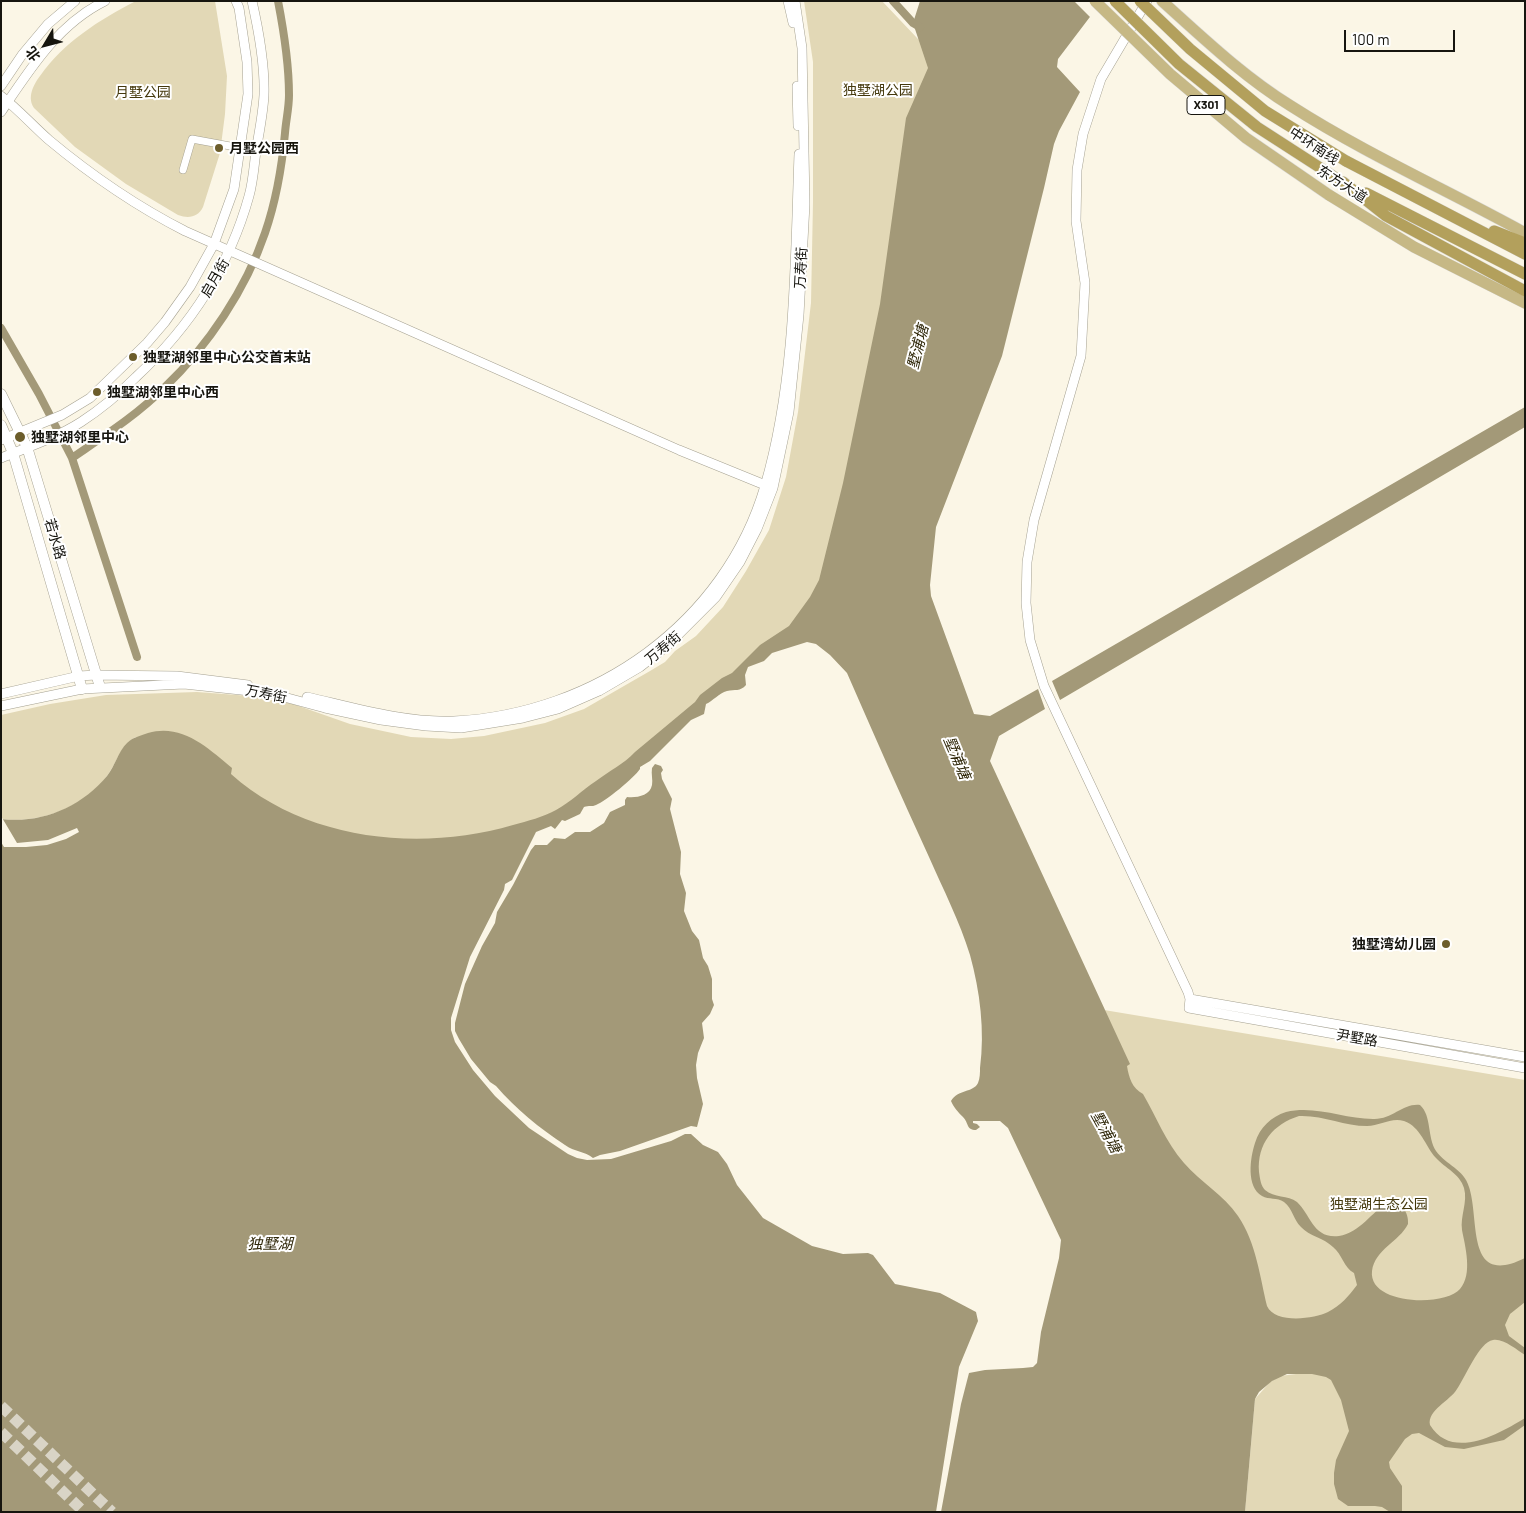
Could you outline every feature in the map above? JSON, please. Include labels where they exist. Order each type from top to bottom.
[{"type":"highway","name":"中环南线","points":[[1116,1],[1179,64],[1257,127],[1339,180],[1525,274]]},
{"type":"highway","name":"中环南线","points":[[1140,1],[1190,49],[1265,111],[1346,161],[1525,254]]},
{"type":"highway","points":[[1339,180],[1386,216],[1525,290]]},
{"type":"highway","points":[[1430,205],[1525,243]]},
{"type":"main road","name":"东方大道","points":[[1096,1],[1170,74],[1246,138],[1328,195],[1414,247],[1525,303]]},
{"type":"main road","points":[[1162,1],[1222,56],[1290,106],[1359,146],[1525,233]]},
{"type":"main road","name":"若水路","points":[[1,394],[27,447],[100,687]]},
{"type":"main road","name":"若水路","points":[[1,425],[4,438],[13,453],[82,689]]},
{"type":"street","points":[[1,86],[22,55],[48,24],[75,1]]},
{"type":"street","points":[[1,112],[5,99],[71,22],[106,1]]},
{"type":"street","name":"启月街","points":[[4,438],[62,415],[90,398],[166,322],[190,287],[214,244],[234,189],[248,94],[247,62],[239,8],[236,1]]},
{"type":"street","name":"启月街","points":[[1,458],[49,440],[71,428],[111,401],[150,365],[182,330],[208,292],[229,252],[249,195],[264,96],[262,56],[252,1]]},
{"type":"street","name":"万寿街","points":[[769,487],[783,406],[788,363],[795,261],[799,148],[796,50],[788,1]]},
{"type":"street","name":"万寿街","points":[[1,706],[82,689],[158,682],[177,676],[222,680],[268,688],[383,714],[424,720],[452,721],[479,719],[542,705],[593,686],[638,660],[673,632],[710,592],[731,563],[769,487],[789,412],[799,315],[804,214],[802,48],[795,1]]},
{"type":"street","points":[[1148,1],[1101,79],[1083,134],[1077,170],[1076,221],[1085,283],[1080,356],[1034,520],[1027,562],[1026,603],[1030,640],[1044,686],[1189,1003]]},
{"type":"street","points":[[5,99],[30,124],[50,140],[110,186],[159,218],[229,252],[680,450],[769,487]]},
{"type":"street","points":[[183,170],[192,139],[241,148]]},
{"type":"street","name":"万寿街","points":[[1,694],[79,676],[125,675],[158,682]]},
{"type":"street","name":"尹墅路","points":[[1189,1003],[1525,1057]]},
{"type":"street","name":"尹墅路","points":[[1189,1003],[1525,1068]]},
{"type":"green space","name":"月墅公园","points":[[136,1],[215,1],[227,76],[225,114],[220,153],[203,207],[199,213],[193,216],[178,215],[126,184],[75,147],[32,104],[31,96],[35,83],[49,64],[71,42],[96,24]]},
{"type":"green space","name":"独墅湖公园","points":[[804,1],[882,1],[918,39],[937,52],[818,616],[760,651],[634,758],[555,813],[480,838],[389,843],[336,833],[288,814],[136,737],[127,743],[109,773],[99,785],[75,804],[47,816],[32,819],[1,819],[1,715],[50,704],[106,695],[197,692],[250,696],[293,704],[350,724],[411,737],[451,739],[484,736],[545,723],[584,709],[665,662],[675,651],[696,636],[723,607],[769,530],[786,477],[798,412],[811,303],[813,202],[813,62]]},
{"type":"green space","name":"独墅湖生态公园","points":[[1104,1010],[1525,1080],[1525,1512],[1245,1512],[1255,1399],[1270,1382],[1280,1376],[1304,1373],[1154,1146],[1110,1037]]},
{"type":"water","name":"独墅湖","points":[[920,1],[1097,1],[1099,5],[1058,59],[1057,67],[1080,92],[1054,144],[1002,356],[936,527],[930,585],[931,596],[974,714],[990,716],[1038,689],[1045,709],[999,736],[990,761],[1130,1064],[1127,1066],[1132,1082],[1136,1089],[1143,1094],[1177,1155],[1238,1216],[1253,1248],[1267,1306],[1271,1312],[1286,1318],[1314,1317],[1332,1310],[1357,1285],[1354,1273],[1348,1268],[1336,1250],[1325,1241],[1304,1230],[1284,1202],[1262,1196],[1253,1186],[1251,1164],[1253,1149],[1263,1127],[1281,1114],[1297,1110],[1380,1119],[1408,1106],[1420,1105],[1426,1115],[1431,1139],[1436,1151],[1459,1171],[1467,1181],[1479,1246],[1484,1257],[1492,1264],[1506,1265],[1525,1258],[1525,1302],[1510,1314],[1505,1325],[1509,1336],[1525,1348],[1525,1355],[1501,1341],[1493,1340],[1488,1342],[1478,1353],[1454,1393],[1435,1410],[1430,1420],[1430,1425],[1439,1436],[1450,1441],[1463,1443],[1489,1437],[1525,1418],[1525,1425],[1504,1440],[1464,1449],[1445,1447],[1419,1433],[1412,1434],[1405,1439],[1389,1462],[1390,1468],[1402,1486],[1402,1512],[1390,1512],[1382,1507],[1375,1506],[1348,1506],[1338,1499],[1334,1484],[1336,1460],[1349,1431],[1341,1400],[1331,1380],[1326,1377],[1312,1374],[1287,1374],[1272,1381],[1259,1392],[1255,1399],[1245,1512],[941,1512],[961,1404],[969,1373],[1033,1367],[1037,1363],[1041,1332],[1059,1258],[1061,1240],[1008,1128],[1000,1121],[973,1121],[973,1123],[980,1127],[973,1130],[968,1126],[951,1101],[957,1095],[976,1086],[980,1077],[981,1011],[970,955],[951,906],[847,673],[830,655],[816,644],[807,642],[772,653],[764,661],[748,667],[745,675],[746,685],[744,687],[724,692],[706,704],[704,714],[691,720],[650,761],[640,767],[632,778],[601,803],[584,807],[580,814],[565,821],[562,820],[555,829],[551,826],[536,832],[512,880],[505,884],[504,890],[470,957],[451,1018],[451,1030],[455,1042],[473,1070],[495,1096],[529,1128],[568,1154],[587,1160],[611,1159],[671,1141],[685,1134],[691,1134],[703,1145],[718,1152],[727,1164],[737,1185],[763,1218],[812,1246],[843,1254],[868,1253],[873,1255],[895,1284],[940,1293],[976,1312],[978,1321],[959,1367],[936,1512],[1,1512],[1,819],[31,819],[46,816],[73,805],[97,787],[107,776],[129,741],[148,733],[172,731],[194,739],[214,753],[232,768],[231,774],[261,797],[294,814],[329,827],[365,835],[440,838],[477,833],[513,825],[546,815],[567,803],[626,760],[695,702],[700,695],[722,678],[732,673],[760,645],[789,626],[810,597],[819,580],[843,483],[880,304],[906,118],[928,68],[913,23]],"holes":[[[1299,1116],[1308,1116],[1358,1126],[1376,1125],[1399,1120],[1410,1124],[1419,1132],[1436,1158],[1456,1175],[1464,1188],[1462,1230],[1467,1268],[1464,1283],[1460,1289],[1452,1295],[1439,1299],[1409,1300],[1382,1291],[1374,1282],[1372,1271],[1374,1263],[1382,1251],[1399,1236],[1408,1224],[1406,1212],[1401,1206],[1389,1202],[1353,1231],[1339,1236],[1330,1236],[1318,1230],[1297,1202],[1265,1190],[1259,1172],[1259,1162],[1268,1137],[1282,1124]]]},
{"type":"water","points":[[1525,407],[1525,427],[1060,700],[1052,681]]},
{"type":"water","points":[[655,764],[661,766],[663,770],[661,773],[662,779],[672,799],[670,809],[681,852],[680,874],[686,893],[684,911],[692,931],[699,940],[703,958],[712,979],[712,999],[714,1005],[710,1014],[702,1023],[704,1038],[696,1065],[703,1104],[697,1127],[691,1126],[620,1151],[593,1158],[568,1147],[546,1132],[528,1118],[490,1082],[471,1059],[459,1039],[455,1031],[455,1023],[465,984],[482,946],[495,923],[497,912],[531,850],[535,845],[547,845],[554,838],[565,839],[575,832],[590,832],[604,823],[610,812],[625,805],[627,797],[638,797],[649,792],[652,785],[652,768]]},
{"type":"pier","points":[[1074,1],[1100,1],[1101,6],[1092,19]]},
{"type":"pier","points":[[1,816],[17,843],[48,840],[77,828],[79,832],[66,839],[47,845],[4,847],[1,842]]},
{"type":"waterway","points":[[72,458],[143,407],[181,371],[224,316],[257,254],[269,221],[275,196],[289,105],[287,59],[278,1]]},
{"type":"waterway","points":[[893,1],[913,23],[920,27]]},
{"type":"waterway","points":[[1,328],[39,394],[72,458],[137,657]]},
{"type":"tunnel","points":[[1,1406],[112,1512]]},
{"type":"tunnel","points":[[1,1432],[84,1512]]},
{"type":"place","name":"月墅公园西","points":[[219,148]]},
{"type":"place","name":"独墅湖邻里中心公交首末站","points":[[133,357]]},
{"type":"place","name":"独墅湖邻里中心西","points":[[97,392]]},
{"type":"place","name":"独墅湖邻里中心","points":[[20,437]]},
{"type":"place","name":"独墅湾幼儿园","points":[[1446,944]]},
{"type":"water label","name":"墅浦塘","points":[[918,347]]},
{"type":"water label","name":"墅浦塘","points":[[957,758]]},
{"type":"water label","name":"墅浦塘","points":[[1106,1132]]}]
